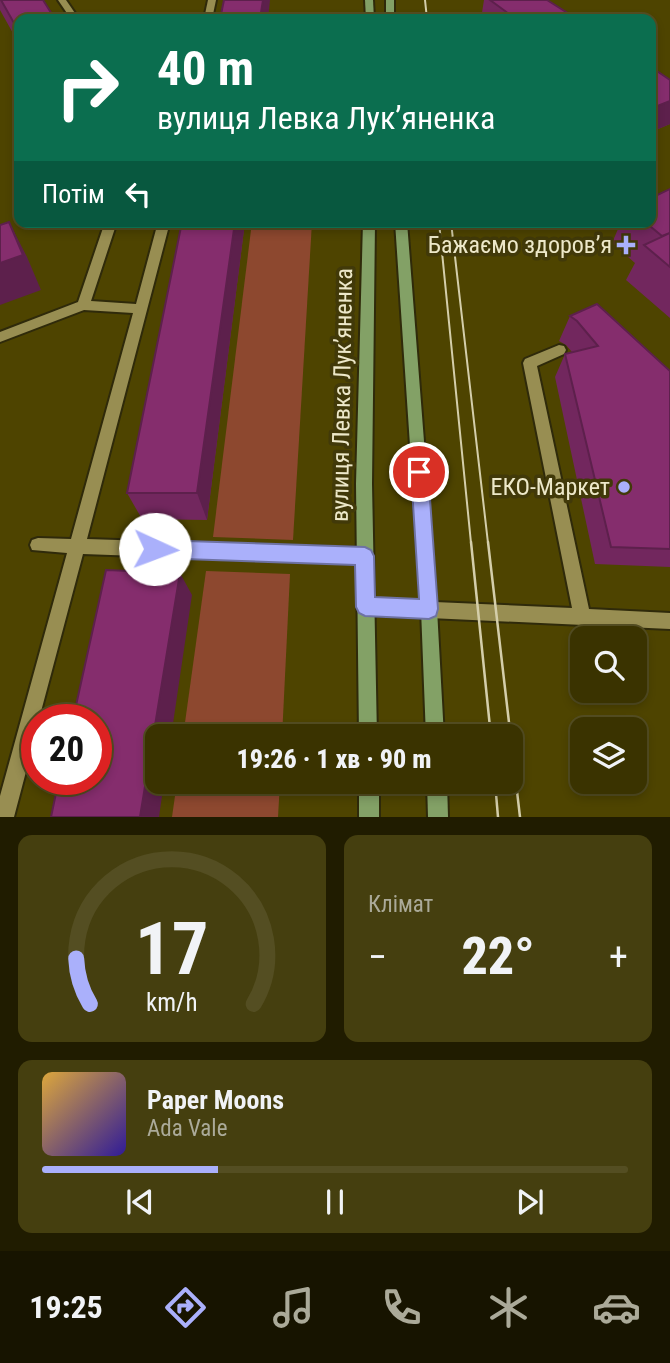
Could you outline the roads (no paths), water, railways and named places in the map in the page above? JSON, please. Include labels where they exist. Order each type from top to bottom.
[{"type":"main road","name":"вулиця Левка Лукʼяненка","points":[[368,724],[365,556],[369,228]]},
{"type":"main road","points":[[401,228],[429,609],[434,724]]},
{"type":"main road","points":[[369,794],[369,817]]},
{"type":"main road","points":[[437,794],[438,817]]},
{"type":"lane","points":[[83,305],[109,228]]},
{"type":"lane","points":[[4,817],[162,228]]},
{"type":"lane","points":[[0,337],[83,305],[141,309]]},
{"type":"lane","points":[[559,349],[530,363],[582,617]]},
{"type":"lane","points":[[38,545],[365,556]]},
{"type":"lane","points":[[365,607],[670,621]]},
{"type":"tram line","points":[[425,0],[426,14]]},
{"type":"tram line","points":[[440,228],[471,543]]},
{"type":"tram line","points":[[452,228],[488,543]]},
{"type":"tram line","points":[[471,542],[490,724]]},
{"type":"tram line","points":[[488,542],[520,817]]},
{"type":"tram line","points":[[496,794],[498,817]]},
{"type":"place","name":"Бажаємо здоровʼя","points":[[626,245]]},
{"type":"place","name":"ЕКО-Маркет","points":[[624,487]]}]
